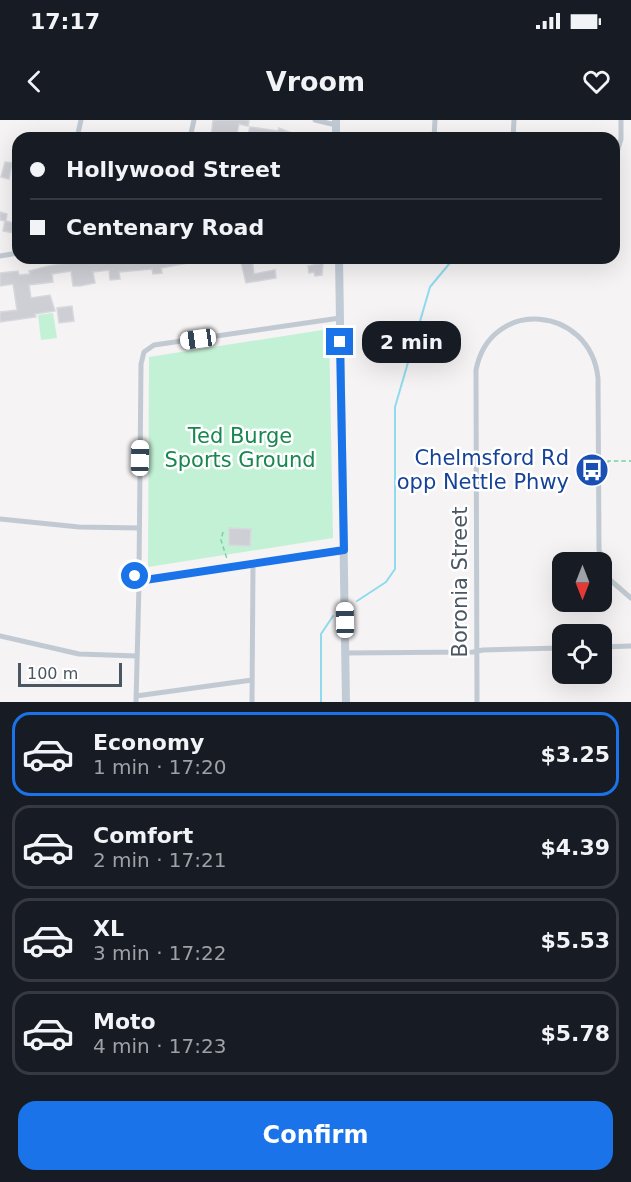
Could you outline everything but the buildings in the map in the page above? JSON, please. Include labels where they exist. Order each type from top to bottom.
[{"type":"main road","points":[[339,264],[346,702]]},
{"type":"street","points":[[315,120],[336,123]]},
{"type":"street","points":[[620,144],[621,120]]},
{"type":"street","points":[[145,580],[139,574],[139,528],[142,360],[145,350],[154,345],[340,318]]},
{"type":"street","name":"Boronia Street","points":[[477,702],[476,370],[484,348],[496,333],[518,321],[537,319],[556,322],[573,331],[583,340],[593,355],[598,378],[599,469]]},
{"type":"street","points":[[599,469],[601,559],[613,584],[631,598]]},
{"type":"street","points":[[0,519],[79,527],[139,528]]},
{"type":"street","points":[[139,585],[145,580],[344,550]]},
{"type":"street","points":[[252,702],[253,564]]},
{"type":"street","points":[[139,574],[134,579],[139,585],[136,699],[252,680]]},
{"type":"street","points":[[0,636],[79,654],[137,656]]},
{"type":"street","points":[[612,647],[631,646]]},
{"type":"street","points":[[345,653],[552,648]]},
{"type":"path","points":[[599,469],[608,467],[608,461],[631,461]]},
{"type":"path","points":[[223,532],[220,540],[227,559]]},
{"type":"green space","points":[[53,313],[57,338],[41,340],[38,315]]},
{"type":"green space","name":"Ted Burge Sports Ground","points":[[329,329],[333,538],[148,567],[149,357]]},
{"type":"waterway","points":[[357,601],[386,582],[395,569],[395,407],[430,287],[449,264]]},
{"type":"waterway","points":[[321,702],[321,634],[333,616]]},
{"type":"place","name":"Chelmsford Rd opp Nettle Phwy","points":[[592,470]]},
{"type":"route","points":[[135,576],[144,575],[145,580],[331,550],[344,550],[340,342]]}]
